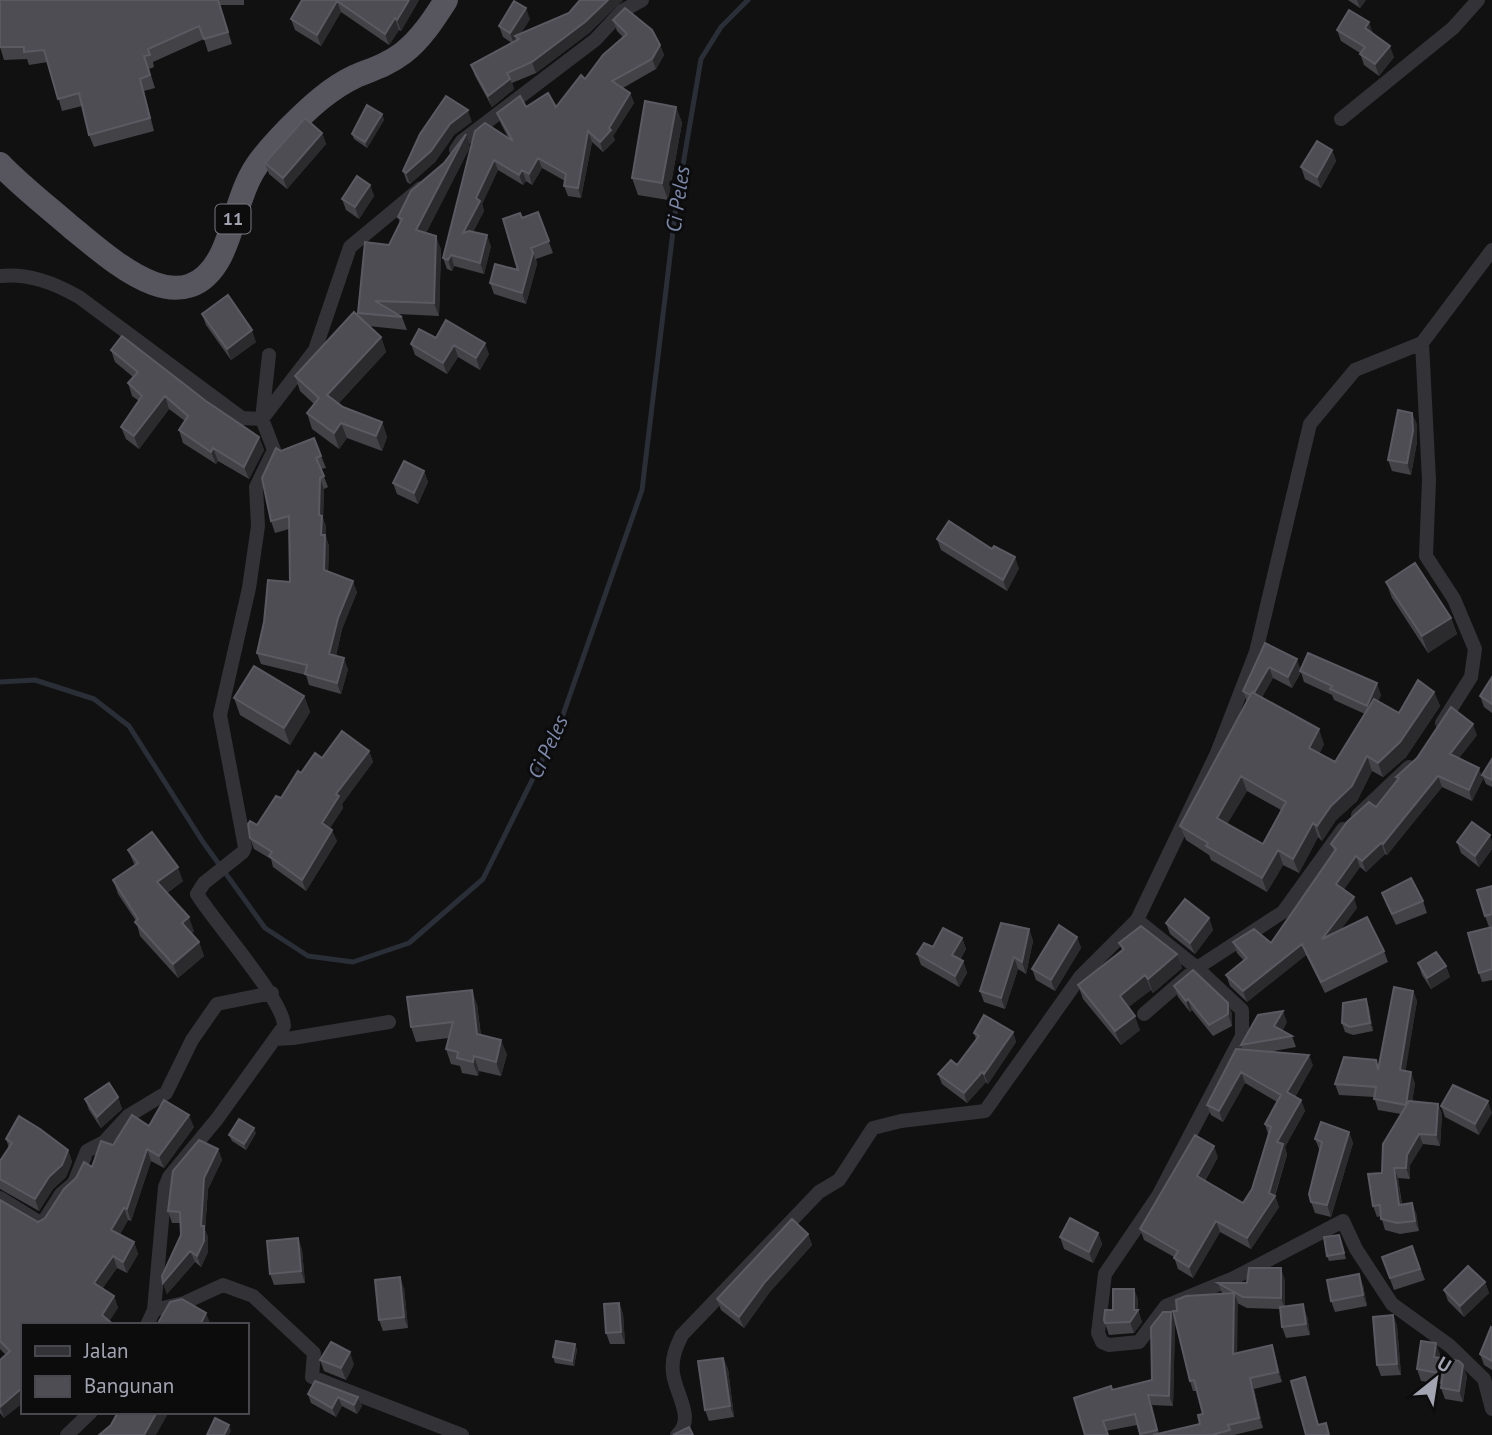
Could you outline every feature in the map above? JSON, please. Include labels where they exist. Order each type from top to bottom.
[{"type":"highway","name":"11","points":[[0,164],[40,203],[131,272],[153,285],[192,285],[202,279],[220,256],[250,177],[262,157],[320,98],[355,76],[382,67],[404,52],[418,40],[446,0]]},
{"type":"street","points":[[449,160],[462,141],[595,40],[622,11],[642,0]]},
{"type":"street","points":[[1341,119],[1453,28],[1478,0]]},
{"type":"street","points":[[262,419],[315,350],[350,247],[432,178]]},
{"type":"street","points":[[677,1435],[685,1426],[686,1418],[673,1373],[673,1360],[682,1335],[819,1192],[839,1180],[873,1128],[901,1121],[985,1111],[1080,977],[1100,953],[1137,920],[1217,753],[1256,652],[1310,424],[1355,370],[1422,343],[1492,250]]},
{"type":"street","points":[[0,276],[32,277],[79,297],[229,411],[242,418],[262,419]]},
{"type":"street","points":[[1144,1014],[1196,968],[1283,912],[1345,827],[1382,794],[1425,746],[1471,677],[1475,649],[1454,599],[1426,556],[1429,480],[1422,343]]},
{"type":"street","points":[[148,1323],[154,1310],[165,1188],[169,1177],[217,1119],[275,1039],[284,1022],[272,993],[249,968],[198,896],[204,883],[243,852],[244,843],[220,715],[249,588],[258,526],[256,487],[274,450],[262,419],[269,355]]},
{"type":"street","points":[[1137,920],[1242,1010],[1242,1036],[1158,1196],[1105,1274],[1098,1333],[1102,1342],[1109,1345],[1139,1342],[1166,1306],[1234,1278],[1343,1221],[1356,1249],[1392,1304],[1450,1346],[1484,1379],[1492,1409]]},
{"type":"street","points":[[0,1198],[42,1224],[61,1194],[74,1183],[87,1151],[104,1142],[128,1116],[166,1093],[192,1040],[217,1004],[272,993]]},
{"type":"street","points":[[275,1039],[389,1022]]},
{"type":"street","points":[[154,1310],[184,1303],[223,1285],[253,1296],[314,1353],[312,1377],[462,1435]]},
{"type":"street","points":[[67,1435],[89,1414]]},
{"type":"building","points":[[0,0],[218,0],[228,32],[204,39],[199,26],[148,49],[150,55],[144,56],[150,75],[140,79],[150,118],[89,135],[79,93],[58,99],[44,50],[24,52],[24,47],[0,47]]},
{"type":"building","points":[[302,0],[409,0],[385,34],[337,1],[317,35],[291,19]]},
{"type":"building","points":[[580,0],[608,0],[585,22],[532,62],[507,73],[510,79],[488,96],[471,65],[519,39],[515,36],[569,13]]},
{"type":"building","points":[[514,1],[526,8],[510,33],[499,26]]},
{"type":"building","points":[[625,8],[652,30],[660,45],[652,59],[612,81],[630,93],[609,128],[611,130],[600,142],[588,131],[578,188],[564,186],[566,174],[538,158],[529,174],[522,170],[519,175],[494,160],[476,198],[480,201],[463,233],[469,231],[487,235],[480,263],[451,255],[448,260],[443,258],[475,131],[485,123],[513,141],[497,113],[520,96],[526,107],[548,93],[556,107],[581,75],[585,79],[603,55],[627,34],[613,20]]},
{"type":"building","points":[[1349,10],[1369,22],[1365,28],[1390,46],[1375,64],[1360,54],[1365,47],[1337,30]]},
{"type":"building","points":[[446,96],[468,110],[450,124],[431,151],[406,173],[403,171],[420,134]]},
{"type":"building","points":[[645,101],[676,107],[662,183],[632,178]]},
{"type":"building","points":[[367,105],[382,114],[365,142],[352,134]]},
{"type":"building","points":[[305,118],[322,133],[283,178],[265,163]]},
{"type":"building","points":[[466,134],[416,230],[436,236],[434,303],[375,301],[402,317],[358,313],[365,242],[389,245],[402,219],[398,217],[411,191],[444,163]]},
{"type":"building","points":[[1317,141],[1332,150],[1317,177],[1301,167]]},
{"type":"building","points":[[357,176],[370,185],[355,207],[342,199]]},
{"type":"building","points":[[538,212],[549,241],[531,248],[533,253],[522,293],[490,283],[495,264],[518,270],[503,219],[520,213],[522,218]]},
{"type":"building","points":[[228,295],[252,330],[227,349],[202,314]]},
{"type":"building","points":[[354,312],[381,337],[327,395],[343,407],[382,422],[376,436],[341,423],[334,433],[307,413],[319,398],[295,376]]},
{"type":"building","points":[[446,320],[485,343],[476,358],[454,345],[443,363],[411,344],[419,329],[436,338]]},
{"type":"building","points":[[122,336],[206,401],[259,437],[244,467],[213,448],[211,452],[179,430],[188,416],[165,396],[134,436],[121,427],[142,396],[128,383],[138,372],[111,350]]},
{"type":"building","points":[[1398,410],[1412,413],[1413,431],[1407,463],[1388,460]]},
{"type":"building","points":[[314,438],[321,456],[316,458],[324,476],[320,478],[319,515],[322,516],[321,535],[325,535],[324,570],[353,581],[338,618],[329,654],[344,658],[337,683],[305,674],[307,665],[257,653],[264,622],[268,580],[290,582],[289,516],[271,521],[262,478],[276,448],[281,451]]},
{"type":"building","points":[[404,461],[424,471],[414,493],[393,483]]},
{"type":"building","points":[[949,521],[992,549],[994,546],[1015,557],[1003,580],[937,539]]},
{"type":"building","points":[[1415,563],[1451,618],[1422,636],[1386,582]]},
{"type":"building","points":[[1265,643],[1297,659],[1288,677],[1269,667],[1254,693],[1250,695],[1243,691]]},
{"type":"building","points":[[1308,653],[1377,683],[1367,706],[1300,671]]},
{"type":"building","points":[[254,666],[304,696],[284,728],[234,698]]},
{"type":"building","points":[[1492,677],[1492,704],[1480,696]]},
{"type":"building","points":[[1418,680],[1434,692],[1400,742],[1378,763],[1367,756],[1352,786],[1331,806],[1317,826],[1313,823],[1293,859],[1278,850],[1262,878],[1206,846],[1208,843],[1180,826],[1252,692],[1319,729],[1309,748],[1335,762],[1374,699],[1399,713]],"holes":[[[1241,776],[1286,802],[1263,844],[1217,818]]]},
{"type":"building","points":[[1451,707],[1473,724],[1450,754],[1479,768],[1469,790],[1438,776],[1383,844],[1362,861],[1356,856],[1336,884],[1354,897],[1322,939],[1367,917],[1384,951],[1321,982],[1302,944],[1243,991],[1226,975],[1247,958],[1233,942],[1254,929],[1271,943],[1336,849],[1331,844],[1347,822],[1369,802],[1376,807],[1399,778],[1396,777],[1417,758]]},
{"type":"building","points":[[342,731],[369,751],[336,794],[339,796],[322,823],[332,830],[302,880],[269,856],[272,852],[250,838],[248,824],[250,821],[257,825],[276,796],[281,798],[298,771],[301,773],[315,753],[322,758]]},
{"type":"building","points":[[1492,759],[1492,780],[1482,775]]},
{"type":"building","points":[[1472,822],[1490,835],[1475,856],[1457,842]]},
{"type":"building","points":[[152,832],[178,867],[157,882],[189,917],[182,923],[199,942],[173,964],[135,922],[138,919],[113,880],[138,863],[128,850]]},
{"type":"building","points":[[1411,878],[1423,901],[1392,914],[1382,893]]},
{"type":"building","points":[[1492,886],[1492,914],[1485,916],[1477,890]]},
{"type":"building","points":[[1185,899],[1209,918],[1190,943],[1166,923]]},
{"type":"building","points":[[1001,923],[1029,929],[1022,962],[1014,957],[1001,998],[980,991]]},
{"type":"building","points":[[1059,925],[1077,937],[1051,980],[1032,969]]},
{"type":"building","points":[[1141,926],[1177,954],[1148,979],[1145,975],[1120,996],[1135,1016],[1115,1031],[1078,985],[1124,949],[1119,943]]},
{"type":"building","points":[[1492,927],[1492,969],[1479,973],[1468,933]]},
{"type":"building","points":[[943,928],[962,938],[952,955],[963,961],[955,976],[917,954],[924,943],[933,947]]},
{"type":"building","points":[[1436,952],[1446,966],[1427,978],[1418,963]]},
{"type":"building","points":[[1193,970],[1228,1003],[1228,1014],[1209,1025],[1174,986]]},
{"type":"building","points":[[1394,987],[1413,991],[1400,1070],[1411,1072],[1406,1105],[1374,1099],[1376,1087],[1335,1084],[1344,1057],[1376,1060],[1378,1070]]},
{"type":"building","points":[[472,990],[477,1034],[501,1040],[496,1062],[474,1056],[473,1062],[457,1058],[458,1052],[446,1049],[453,1022],[411,1027],[407,997]]},
{"type":"building","points":[[1366,999],[1370,1023],[1350,1027],[1342,1023],[1343,1003]]},
{"type":"building","points":[[1283,1011],[1274,1026],[1292,1036],[1241,1045],[1258,1015]]},
{"type":"building","points":[[984,1015],[1013,1032],[984,1074],[982,1072],[964,1093],[938,1074],[951,1060],[957,1065],[979,1036],[974,1033]]},
{"type":"building","points":[[1236,1049],[1309,1055],[1287,1092],[1301,1100],[1277,1142],[1283,1144],[1269,1193],[1275,1196],[1247,1238],[1216,1221],[1189,1267],[1174,1258],[1178,1251],[1140,1229],[1195,1135],[1214,1146],[1197,1176],[1243,1203],[1252,1189],[1271,1127],[1265,1124],[1281,1095],[1241,1072],[1219,1111],[1207,1105]]},
{"type":"building","points":[[109,1083],[118,1097],[97,1117],[85,1099]]},
{"type":"building","points":[[1453,1085],[1488,1101],[1475,1124],[1441,1106]]},
{"type":"building","points":[[164,1100],[189,1115],[159,1156],[147,1149],[127,1209],[124,1208],[111,1230],[134,1242],[123,1262],[113,1256],[94,1283],[114,1296],[102,1315],[112,1323],[21,1323],[21,1389],[0,1407],[0,1360],[10,1351],[0,1341],[0,1200],[38,1222],[45,1218],[64,1189],[76,1178],[84,1162],[92,1167],[101,1141],[113,1145],[132,1115],[149,1126]]},
{"type":"building","points":[[1409,1101],[1438,1104],[1436,1135],[1419,1134],[1407,1155],[1406,1168],[1394,1168],[1399,1205],[1412,1203],[1415,1221],[1397,1223],[1381,1219],[1380,1205],[1373,1206],[1368,1174],[1382,1173],[1383,1144]]},
{"type":"building","points":[[19,1116],[68,1150],[62,1165],[49,1177],[35,1199],[0,1179],[0,1161],[12,1143],[6,1139]]},
{"type":"building","points":[[239,1119],[254,1128],[244,1144],[229,1135]]},
{"type":"building","points":[[1321,1122],[1349,1132],[1327,1205],[1311,1202],[1309,1194],[1322,1142],[1315,1139]]},
{"type":"building","points":[[199,1140],[218,1149],[204,1178],[201,1226],[204,1226],[204,1241],[197,1256],[190,1251],[163,1283],[162,1276],[181,1235],[180,1212],[168,1211],[173,1171]]},
{"type":"building","points":[[1070,1218],[1098,1233],[1089,1252],[1060,1237]]},
{"type":"building","points":[[792,1219],[808,1234],[765,1282],[739,1317],[717,1299]]},
{"type":"building","points":[[1339,1235],[1344,1253],[1327,1256],[1324,1237]]},
{"type":"building","points":[[298,1238],[301,1271],[270,1274],[267,1241]]},
{"type":"building","points":[[1412,1246],[1420,1269],[1390,1278],[1382,1257]]},
{"type":"building","points":[[1468,1266],[1485,1282],[1460,1306],[1444,1290]]},
{"type":"building","points":[[1249,1268],[1281,1268],[1281,1298],[1243,1297],[1218,1283],[1247,1283]]},
{"type":"building","points":[[1359,1274],[1363,1295],[1331,1301],[1327,1280]]},
{"type":"building","points":[[400,1277],[404,1317],[379,1320],[375,1280]]},
{"type":"building","points":[[1113,1289],[1134,1289],[1134,1310],[1138,1310],[1130,1322],[1105,1323],[1105,1310],[1113,1310]]},
{"type":"building","points":[[1234,1293],[1233,1354],[1272,1345],[1278,1372],[1250,1378],[1259,1418],[1228,1425],[1230,1430],[1216,1435],[1153,1435],[1200,1424],[1198,1415],[1203,1414],[1194,1380],[1190,1381],[1173,1311],[1177,1311],[1176,1300],[1186,1296]]},
{"type":"building","points":[[182,1299],[206,1313],[201,1323],[158,1323],[170,1302]]},
{"type":"building","points":[[619,1303],[621,1332],[606,1333],[604,1304]]},
{"type":"building","points":[[1303,1304],[1306,1324],[1282,1327],[1280,1307]]},
{"type":"building","points":[[1163,1312],[1171,1312],[1169,1396],[1148,1395],[1157,1430],[1140,1434],[1135,1414],[1103,1421],[1108,1435],[1085,1435],[1074,1398],[1111,1386],[1112,1390],[1152,1380],[1151,1327]]},
{"type":"building","points":[[1393,1315],[1397,1364],[1377,1365],[1373,1317]]},
{"type":"building","points":[[1492,1328],[1492,1361],[1480,1354]]},
{"type":"building","points":[[556,1341],[575,1344],[572,1361],[553,1357]]},
{"type":"building","points":[[1421,1341],[1436,1343],[1434,1357],[1459,1361],[1463,1365],[1459,1391],[1441,1388],[1443,1374],[1417,1369]]},
{"type":"building","points":[[331,1342],[350,1352],[341,1368],[320,1360]]},
{"type":"building","points":[[723,1358],[730,1406],[705,1410],[698,1361]]},
{"type":"building","points":[[1305,1377],[1318,1425],[1326,1423],[1329,1435],[1306,1435],[1291,1381]]},
{"type":"building","points":[[315,1381],[358,1397],[354,1405],[338,1397],[332,1408],[308,1394]]},
{"type":"building","points":[[117,1414],[156,1414],[144,1435],[99,1435],[111,1425]]},
{"type":"building","points":[[215,1418],[229,1425],[224,1435],[207,1435]]},
{"type":"building","points":[[689,1427],[693,1435],[673,1435]]},
{"type":"waterway","name":"Ci Peles","points":[[0,682],[35,680],[94,699],[129,726],[203,842],[265,928],[308,956],[353,962],[409,943],[483,879],[559,726],[642,490],[676,206],[701,59],[721,27],[748,0]]}]
